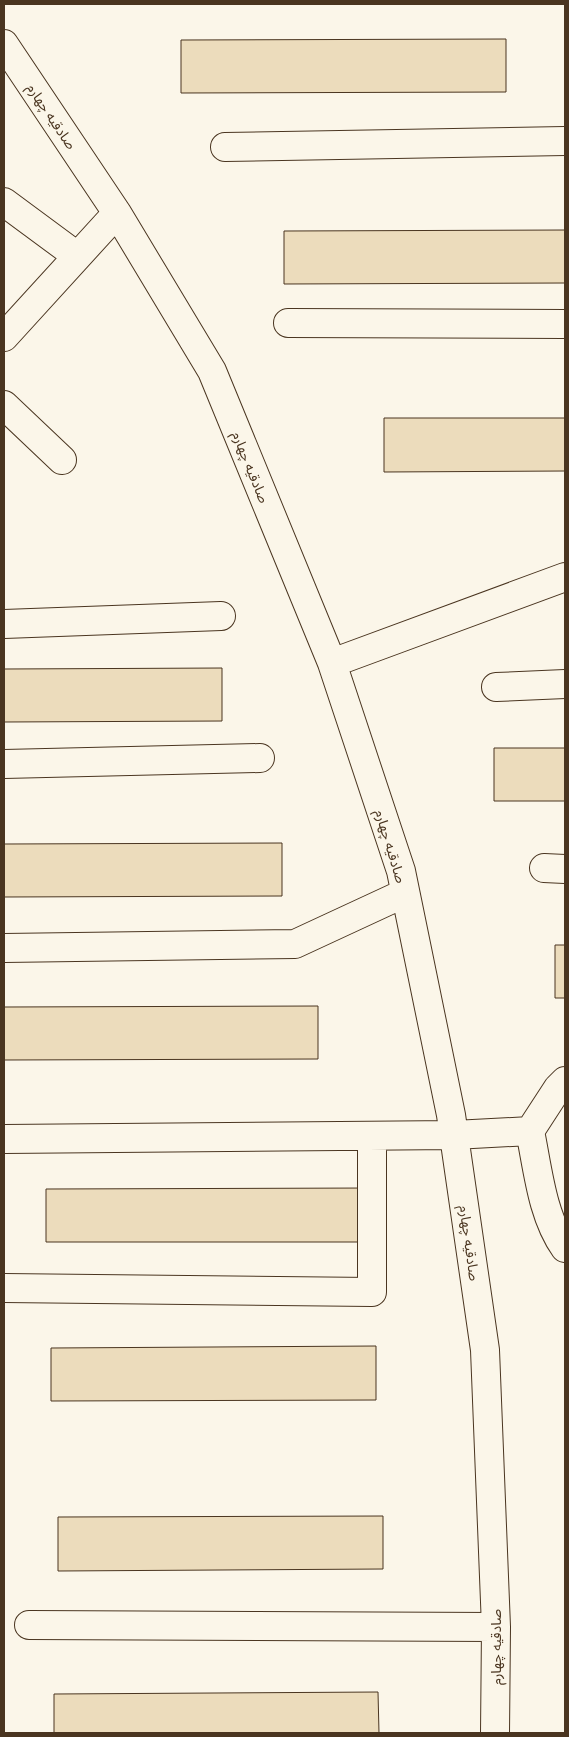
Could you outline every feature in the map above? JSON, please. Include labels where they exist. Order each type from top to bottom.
[{"type":"street","name":"صادقیه چهارم","points":[[6,52],[117,213],[212,371],[332,663],[401,871],[454,1135],[485,1350],[496,1627],[495,1733]]},
{"type":"street","points":[[224,147],[565,141]]},
{"type":"street","points":[[4,202],[77,256]]},
{"type":"street","points":[[4,337],[117,213]]},
{"type":"street","points":[[288,322],[565,324]]},
{"type":"street","points":[[4,404],[62,460]]},
{"type":"street","points":[[332,663],[565,577]]},
{"type":"street","points":[[4,624],[221,616]]},
{"type":"street","points":[[496,687],[565,684]]},
{"type":"street","points":[[4,764],[260,758]]},
{"type":"street","points":[[4,948],[296,944],[405,893]]},
{"type":"street","points":[[565,1082],[558,1088],[530,1131],[544,1201],[557,1237],[565,1248]]},
{"type":"street","points":[[4,1138],[454,1135],[530,1131]]},
{"type":"street","points":[[4,1288],[372,1292],[372,1136]]},
{"type":"street","points":[[29,1625],[496,1627]]},
{"type":"building","points":[[506,39],[506,92],[181,93],[181,40]]},
{"type":"building","points":[[565,230],[565,283],[284,284],[284,231]]},
{"type":"building","points":[[384,418],[565,418],[565,471],[384,472]]},
{"type":"building","points":[[222,668],[222,721],[4,722],[4,669]]},
{"type":"building","points":[[494,748],[565,748],[565,801],[494,801]]},
{"type":"building","points":[[282,843],[282,896],[4,897],[4,844]]},
{"type":"building","points":[[555,945],[565,945],[565,998],[555,998]]},
{"type":"building","points":[[318,1006],[318,1059],[4,1060],[4,1007]]},
{"type":"building","points":[[370,1188],[370,1242],[46,1242],[46,1189]]},
{"type":"building","points":[[376,1346],[376,1400],[51,1401],[51,1348]]},
{"type":"building","points":[[383,1516],[383,1569],[58,1571],[58,1517]]},
{"type":"building","points":[[378,1692],[379,1733],[54,1733],[54,1694]]}]
